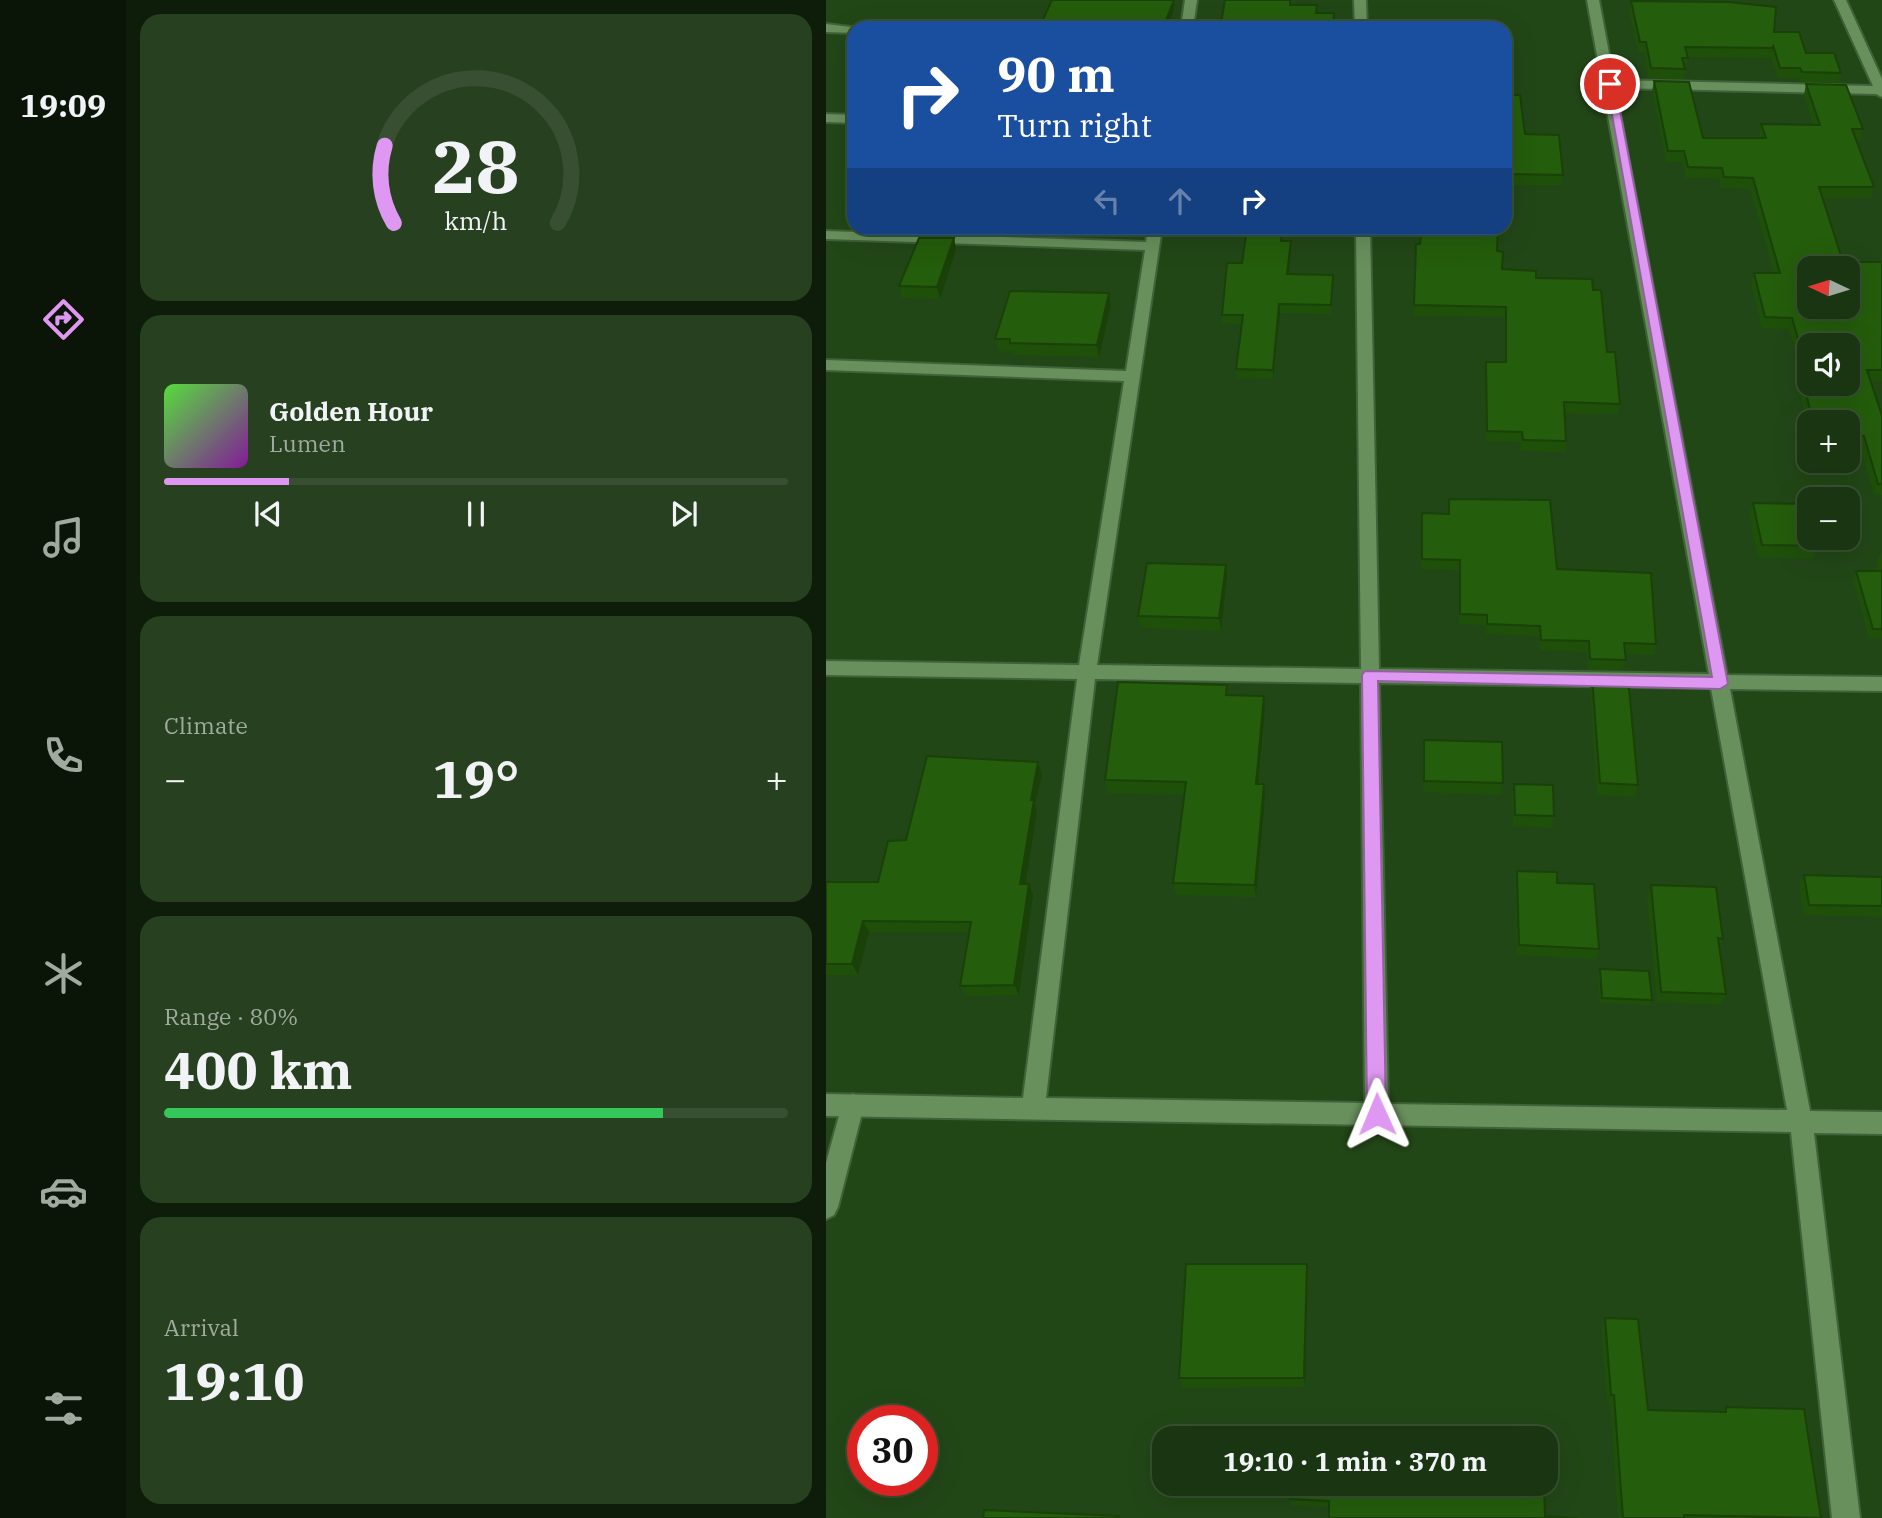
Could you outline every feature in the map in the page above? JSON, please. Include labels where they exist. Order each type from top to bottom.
[{"type":"street","points":[[1188,21],[1191,0]]},
{"type":"street","points":[[1360,0],[1360,21]]},
{"type":"street","points":[[1593,0],[1801,1122],[1846,1518]]},
{"type":"street","points":[[1610,84],[1882,91],[1840,0]]},
{"type":"street","points":[[826,28],[847,29]]},
{"type":"street","points":[[826,118],[847,119]]},
{"type":"street","points":[[826,235],[1153,237],[1087,673],[1033,1108]]},
{"type":"street","points":[[1363,235],[1377,1114]]},
{"type":"street","points":[[826,365],[1132,376]]},
{"type":"street","points":[[826,668],[1370,675],[1720,684],[1882,684]]},
{"type":"street","points":[[826,1105],[1882,1123]]},
{"type":"street","points":[[826,1208],[853,1105]]},
{"type":"building","points":[[1052,0],[1174,0],[1166,21],[1042,21]]},
{"type":"building","points":[[1225,0],[1290,0],[1290,5],[1317,5],[1316,13],[1334,13],[1333,21],[1221,21]]},
{"type":"building","points":[[1631,1],[1728,2],[1776,7],[1774,32],[1799,32],[1806,53],[1834,53],[1841,73],[1802,72],[1800,68],[1780,68],[1773,45],[1773,48],[1685,47],[1688,58],[1682,58],[1685,69],[1651,68],[1646,42],[1640,42]]},
{"type":"building","points":[[1654,81],[1689,82],[1703,138],[1766,138],[1761,124],[1820,125],[1806,84],[1846,85],[1863,129],[1852,129],[1874,187],[1819,187],[1841,256],[1797,256],[1797,319],[1860,319],[1860,262],[1882,262],[1882,370],[1867,370],[1882,416],[1882,484],[1878,484],[1864,436],[1860,436],[1860,410],[1810,410],[1807,396],[1860,396],[1860,333],[1797,335],[1792,318],[1765,317],[1754,273],[1780,273],[1753,178],[1724,177],[1722,168],[1688,167],[1684,151],[1668,151]]},
{"type":"building","points":[[1512,95],[1520,95],[1525,134],[1559,135],[1563,175],[1512,174]]},
{"type":"building","points":[[1246,235],[1281,235],[1281,241],[1291,241],[1287,274],[1333,275],[1331,305],[1279,304],[1273,370],[1236,369],[1243,315],[1222,315],[1227,263],[1242,263]]},
{"type":"building","points":[[1421,235],[1498,235],[1497,251],[1503,252],[1502,269],[1536,271],[1536,278],[1592,279],[1593,290],[1601,290],[1607,352],[1615,352],[1620,404],[1564,402],[1566,441],[1523,440],[1522,432],[1487,431],[1486,362],[1506,362],[1506,307],[1414,305],[1416,244],[1420,244]]},
{"type":"building","points":[[919,238],[954,238],[937,287],[899,286]]},
{"type":"building","points":[[1010,291],[1109,293],[1097,345],[1010,343],[1010,339],[995,339]]},
{"type":"building","points":[[1449,499],[1550,500],[1557,569],[1651,573],[1656,644],[1624,643],[1626,660],[1590,659],[1589,641],[1541,640],[1540,626],[1487,624],[1487,615],[1460,614],[1460,560],[1422,559],[1422,513],[1449,514]]},
{"type":"building","points":[[1753,503],[1797,504],[1797,546],[1762,545]]},
{"type":"building","points":[[1147,563],[1226,565],[1219,618],[1138,616]]},
{"type":"building","points":[[1856,571],[1882,571],[1882,629],[1873,629]]},
{"type":"building","points":[[1592,677],[1628,677],[1638,785],[1600,783]]},
{"type":"building","points":[[1118,682],[1227,685],[1226,695],[1264,696],[1256,784],[1264,784],[1255,885],[1173,883],[1186,782],[1105,780]]},
{"type":"building","points":[[1424,740],[1502,742],[1503,783],[1424,781]]},
{"type":"building","points":[[927,756],[1038,762],[1020,884],[1029,884],[1014,985],[960,986],[971,922],[863,921],[852,964],[826,964],[826,882],[878,882],[888,841],[906,840]]},
{"type":"building","points":[[1514,784],[1553,785],[1554,816],[1515,815]]},
{"type":"building","points":[[1517,871],[1557,872],[1557,883],[1594,884],[1599,949],[1519,945]]},
{"type":"building","points":[[1804,875],[1882,877],[1882,906],[1809,905]]},
{"type":"building","points":[[1651,885],[1716,887],[1723,939],[1718,938],[1726,994],[1661,992]]},
{"type":"building","points":[[1600,969],[1649,971],[1652,1000],[1602,998]]},
{"type":"building","points":[[1186,1264],[1307,1264],[1304,1378],[1179,1378]]},
{"type":"building","points":[[1605,1318],[1638,1319],[1648,1410],[1726,1412],[1726,1407],[1804,1409],[1821,1518],[1684,1515],[1684,1518],[1623,1518]]},
{"type":"building","points":[[1290,1496],[1544,1496],[1545,1516],[1579,1518],[1329,1518],[1329,1501],[1290,1499]]},
{"type":"building","points":[[984,1510],[1119,1516],[983,1518]]},
{"type":"route","points":[[1377,1114],[1370,675],[1720,684],[1610,84]]}]
